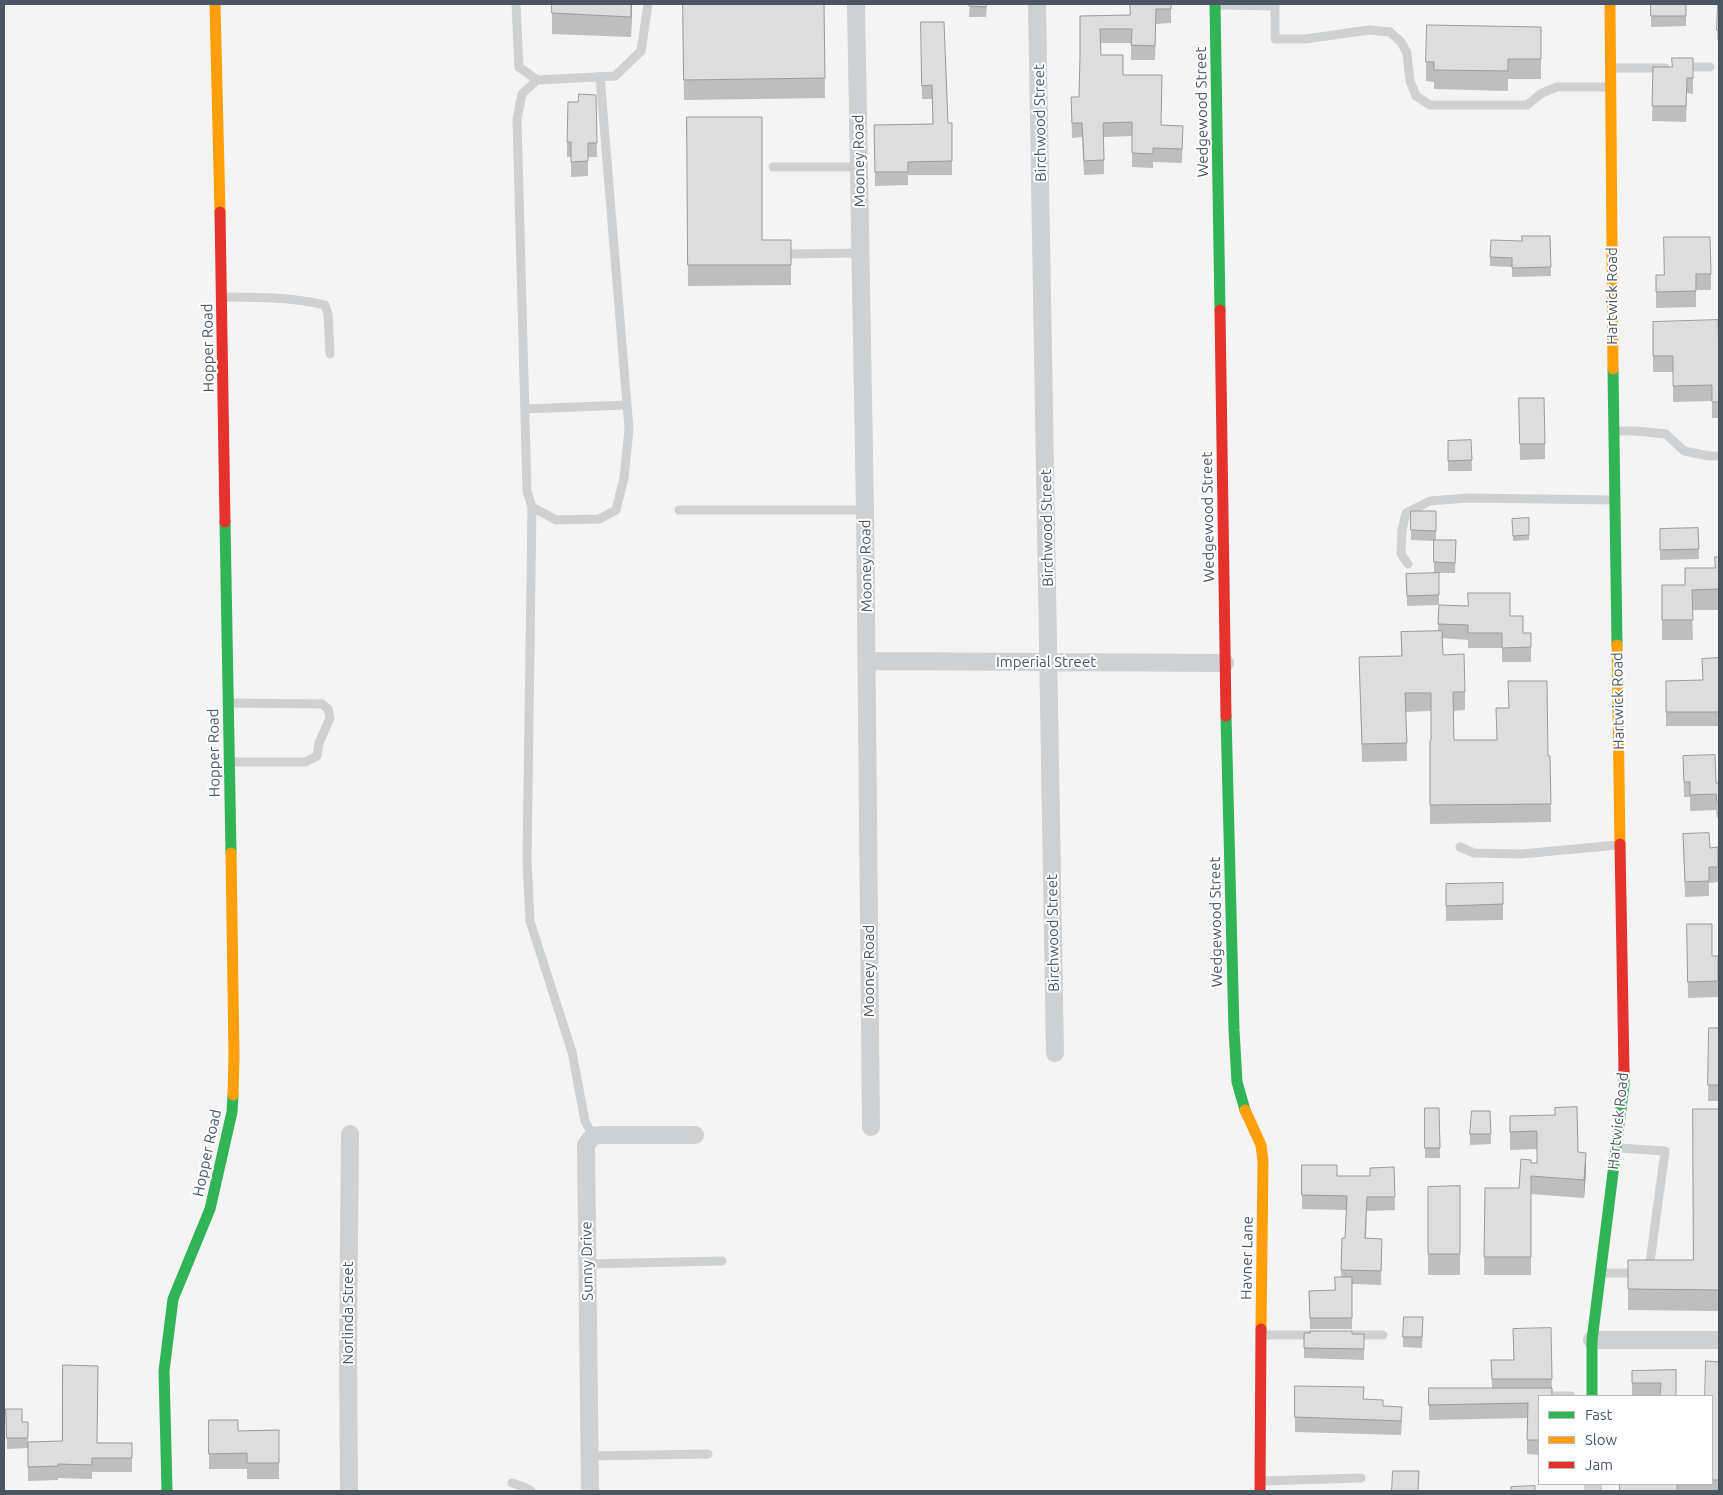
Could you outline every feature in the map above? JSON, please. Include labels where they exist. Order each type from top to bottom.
[{"type":"street","name":"Hopper Road","points":[[167,1491],[164,1370],[174,1299],[210,1209],[232,1112],[234,1057],[222,297],[215,4]]},
{"type":"street","name":"Mooney Road","points":[[856,4],[866,510],[871,1127]]},
{"type":"street","name":"Birchwood Street","points":[[1038,4],[1055,1053]]},
{"type":"street","name":"Wedgewood Street","points":[[1215,4],[1225,663],[1234,1030]]},
{"type":"street","name":"Hartwick Road","points":[[1592,1395],[1592,1340],[1624,1084],[1614,432],[1610,4]]},
{"type":"street","name":"Imperial Street","points":[[867,661],[1225,663]]},
{"type":"street","name":"Havner Lane","points":[[1234,1030],[1237,1082],[1246,1113],[1261,1145],[1263,1161],[1260,1486]]},
{"type":"street","name":"Norlinda Street","points":[[349,1491],[350,1134]]},
{"type":"street","points":[[593,1136],[695,1135]]},
{"type":"street","name":"Sunny Drive","points":[[590,1491],[585,1148],[587,1141],[593,1136]]},
{"type":"street","points":[[1592,1340],[1719,1340]]},
{"type":"lane","points":[[516,4],[518,67],[537,80],[615,76],[641,51],[648,4]]},
{"type":"lane","points":[[1215,4],[1275,5],[1275,38],[1305,38],[1369,30],[1390,32],[1401,42],[1407,53],[1410,81],[1416,96],[1430,106],[1527,105],[1542,93],[1557,87],[1611,86]]},
{"type":"lane","points":[[1611,68],[1710,67]]},
{"type":"lane","points":[[532,507],[556,520],[599,519],[616,510],[624,478],[629,429],[600,76]]},
{"type":"lane","points":[[537,80],[522,94],[517,119],[527,491],[532,507],[527,860],[530,921],[572,1052],[585,1121],[593,1136]]},
{"type":"lane","points":[[773,167],[859,166]]},
{"type":"lane","points":[[788,254],[861,253]]},
{"type":"lane","points":[[222,297],[313,302],[325,305],[328,314],[330,354]]},
{"type":"lane","points":[[525,409],[627,406]]},
{"type":"lane","points":[[1614,432],[1635,431],[1666,434],[1684,451],[1719,456]]},
{"type":"lane","points":[[1408,564],[1401,554],[1402,530],[1406,513],[1430,501],[1467,498],[1615,500]]},
{"type":"lane","points":[[679,510],[866,510]]},
{"type":"lane","points":[[228,703],[322,704],[328,709],[330,718],[319,743],[317,756],[313,759],[305,762],[229,762]]},
{"type":"lane","points":[[1460,847],[1474,853],[1521,854],[1620,845]]},
{"type":"lane","points":[[1600,1273],[1649,1272],[1665,1151],[1616,1148]]},
{"type":"lane","points":[[587,1264],[722,1261]]},
{"type":"lane","points":[[1261,1335],[1327,1335]]},
{"type":"lane","points":[[1346,1335],[1383,1335]]},
{"type":"lane","points":[[1532,1396],[1538,1396]]},
{"type":"lane","points":[[590,1456],[708,1454]]},
{"type":"lane","points":[[1260,1486],[1361,1478]]},
{"type":"lane","points":[[512,1483],[532,1491]]},
{"type":"building","points":[[552,4],[631,4],[631,17],[552,13]]},
{"type":"building","points":[[683,4],[824,4],[825,78],[684,80]]},
{"type":"building","points":[[970,4],[986,4],[986,7],[969,6]]},
{"type":"building","points":[[1130,4],[1171,4],[1171,9],[1156,9],[1155,46],[1131,45],[1132,29],[1100,29],[1101,55],[1123,55],[1123,75],[1162,75],[1161,125],[1183,126],[1182,149],[1153,148],[1153,154],[1132,153],[1132,122],[1103,123],[1104,160],[1084,161],[1082,123],[1072,123],[1071,97],[1079,97],[1080,16],[1130,15]]},
{"type":"building","points":[[1651,4],[1686,4],[1686,16],[1651,16]]},
{"type":"building","points":[[1718,4],[1719,30],[1717,30]]},
{"type":"building","points":[[921,22],[944,22],[948,123],[952,123],[952,161],[908,162],[908,172],[875,172],[874,125],[933,124],[932,85],[922,86]]},
{"type":"building","points":[[1427,25],[1541,27],[1541,59],[1508,59],[1508,71],[1434,70],[1434,62],[1426,62]]},
{"type":"building","points":[[1672,58],[1693,58],[1693,78],[1687,78],[1686,106],[1652,106],[1653,67],[1672,67]]},
{"type":"building","points":[[579,94],[596,95],[597,143],[588,143],[588,161],[571,162],[571,142],[567,142],[568,102],[578,102]]},
{"type":"building","points":[[687,117],[762,117],[762,240],[791,240],[791,265],[688,265]]},
{"type":"building","points":[[1522,236],[1550,236],[1551,267],[1512,268],[1512,258],[1490,257],[1491,240],[1522,241]]},
{"type":"building","points":[[1664,237],[1710,237],[1711,274],[1696,274],[1696,291],[1656,292],[1656,275],[1664,275]]},
{"type":"building","points":[[1718,320],[1719,402],[1712,402],[1712,385],[1673,386],[1673,356],[1653,356],[1653,322]]},
{"type":"building","points":[[1519,398],[1544,398],[1545,444],[1520,444]]},
{"type":"building","points":[[1471,440],[1472,460],[1448,461],[1448,441]]},
{"type":"building","points":[[1411,511],[1436,511],[1436,531],[1411,530]]},
{"type":"building","points":[[1529,518],[1529,535],[1513,536],[1512,519]]},
{"type":"building","points":[[1698,528],[1699,549],[1660,550],[1660,529]]},
{"type":"building","points":[[1434,540],[1456,540],[1455,563],[1434,562]]},
{"type":"building","points":[[1715,557],[1719,557],[1719,589],[1692,590],[1693,620],[1662,620],[1662,585],[1685,585],[1685,568],[1715,568]]},
{"type":"building","points":[[1439,573],[1439,595],[1407,596],[1406,574]]},
{"type":"building","points":[[1468,593],[1510,593],[1510,616],[1523,616],[1523,633],[1531,633],[1531,647],[1502,648],[1502,633],[1468,633],[1468,625],[1438,624],[1439,605],[1468,606]]},
{"type":"building","points":[[1442,631],[1443,655],[1464,654],[1465,692],[1453,692],[1454,740],[1497,740],[1496,708],[1509,708],[1508,681],[1547,681],[1551,804],[1430,805],[1431,693],[1405,693],[1407,743],[1362,744],[1359,657],[1402,656],[1401,632]]},
{"type":"building","points":[[1719,658],[1719,712],[1666,712],[1666,681],[1703,680],[1702,659]]},
{"type":"building","points":[[1715,755],[1716,783],[1719,783],[1719,802],[1717,802],[1716,794],[1690,795],[1690,782],[1684,782],[1683,756]]},
{"type":"building","points":[[1709,833],[1710,848],[1718,847],[1718,867],[1709,867],[1709,881],[1685,882],[1683,834]]},
{"type":"building","points":[[1503,883],[1503,904],[1446,906],[1446,884]]},
{"type":"building","points":[[1687,924],[1712,924],[1712,956],[1718,956],[1718,981],[1688,982]]},
{"type":"building","points":[[1709,1028],[1719,1028],[1719,1085],[1708,1085]]},
{"type":"building","points":[[1577,1107],[1578,1152],[1586,1153],[1584,1180],[1531,1176],[1531,1257],[1484,1257],[1485,1188],[1519,1188],[1521,1159],[1537,1163],[1537,1131],[1510,1132],[1510,1116],[1555,1115],[1555,1108]]},
{"type":"building","points":[[1425,1108],[1439,1108],[1440,1148],[1425,1148]]},
{"type":"building","points":[[1693,1109],[1719,1109],[1719,1290],[1628,1289],[1628,1260],[1693,1260]]},
{"type":"building","points":[[1472,1111],[1490,1111],[1491,1134],[1470,1134]]},
{"type":"building","points":[[1302,1165],[1337,1165],[1337,1176],[1370,1176],[1370,1168],[1394,1167],[1395,1197],[1367,1197],[1365,1238],[1382,1239],[1381,1271],[1341,1270],[1342,1238],[1345,1238],[1347,1196],[1302,1195]]},
{"type":"building","points":[[1460,1186],[1460,1254],[1428,1254],[1428,1187]]},
{"type":"building","points":[[1335,1277],[1352,1277],[1352,1318],[1310,1318],[1309,1291],[1335,1290]]},
{"type":"building","points":[[1404,1317],[1423,1317],[1422,1337],[1403,1337]]},
{"type":"building","points":[[1551,1328],[1552,1379],[1492,1379],[1491,1360],[1514,1360],[1513,1329]]},
{"type":"building","points":[[1310,1331],[1352,1331],[1352,1334],[1364,1334],[1364,1349],[1304,1348],[1304,1333],[1310,1333]]},
{"type":"building","points":[[1706,1361],[1719,1362],[1719,1480],[1713,1480],[1713,1395],[1705,1395]]},
{"type":"building","points":[[63,1365],[98,1366],[97,1443],[132,1443],[132,1458],[92,1458],[92,1465],[58,1464],[58,1466],[28,1467],[28,1442],[62,1441]]},
{"type":"building","points":[[1676,1370],[1676,1395],[1660,1395],[1661,1383],[1632,1383],[1632,1371]]},
{"type":"building","points":[[1295,1386],[1364,1387],[1363,1399],[1383,1400],[1383,1406],[1402,1407],[1401,1421],[1295,1417]]},
{"type":"building","points":[[1429,1388],[1552,1388],[1552,1395],[1538,1395],[1538,1440],[1527,1440],[1528,1403],[1429,1405]]},
{"type":"building","points":[[6,1409],[22,1409],[22,1422],[28,1422],[28,1438],[7,1438]]},
{"type":"building","points":[[209,1420],[238,1420],[238,1431],[279,1430],[279,1463],[247,1463],[247,1453],[209,1454]]},
{"type":"building","points":[[1393,1471],[1419,1471],[1418,1491],[1392,1491]]},
{"type":"building","points":[[1620,1485],[1677,1485],[1677,1491],[1620,1491]]},
{"type":"building","points":[[1535,1486],[1535,1491],[1511,1491],[1511,1487]]},
{"type":"traffic: fast","points":[[1215,4],[1220,310]]},
{"type":"traffic: fast","points":[[1613,369],[1617,645]]},
{"type":"traffic: fast","points":[[225,522],[231,853]]},
{"type":"traffic: fast","points":[[1226,716],[1234,1030],[1237,1082],[1245,1110]]},
{"type":"traffic: fast","points":[[1592,1395],[1592,1340],[1624,1085],[1624,1071]]},
{"type":"traffic: fast","points":[[167,1491],[164,1371],[173,1299],[210,1209],[232,1112],[233,1095]]},
{"type":"traffic: slow","points":[[215,4],[220,212]]},
{"type":"traffic: slow","points":[[1610,4],[1613,369]]},
{"type":"traffic: slow","points":[[1617,645],[1620,844]]},
{"type":"traffic: slow","points":[[231,853],[233,1095]]},
{"type":"traffic: slow","points":[[1245,1110],[1261,1145],[1263,1161],[1261,1329]]},
{"type":"traffic: jam","points":[[220,212],[225,522]]},
{"type":"traffic: jam","points":[[1220,310],[1226,716]]},
{"type":"traffic: jam","points":[[1620,844],[1624,1071]]},
{"type":"traffic: jam","points":[[1260,1491],[1261,1329]]}]
